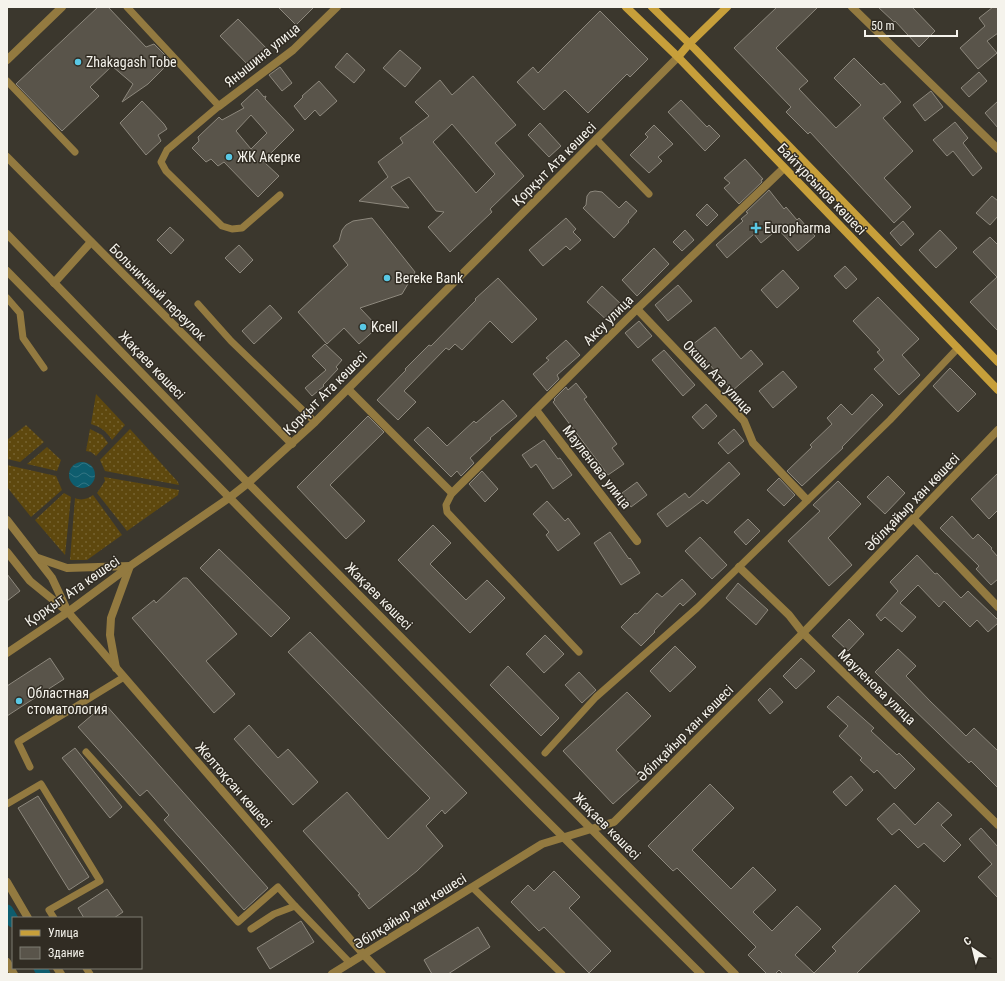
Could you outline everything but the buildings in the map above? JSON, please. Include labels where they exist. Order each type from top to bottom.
[{"type":"main road","name":"Байтұрсынов көшесі","points":[[626,7],[678,57],[998,390]]},
{"type":"main road","name":"Байтұрсынов көшесі","points":[[652,7],[998,362]]},
{"type":"main road","name":"Қорқыт Ата көшесі","points":[[678,57],[689,44],[727,7]]},
{"type":"street","points":[[7,60],[62,7]]},
{"type":"street","name":"Янышина улица","points":[[220,106],[292,50],[338,7]]},
{"type":"street","points":[[852,7],[998,149]]},
{"type":"street","name":"Қорқыт Ата көшесі","points":[[7,653],[68,612],[130,566],[229,498],[292,444],[678,57]]},
{"type":"street","name":"Больничный переулок","points":[[7,158],[292,444]]},
{"type":"street","name":"Аксу улица","points":[[452,493],[637,309],[784,168]]},
{"type":"street","name":"Жақаев көшесі","points":[[7,234],[248,483],[735,974]]},
{"type":"street","points":[[54,282],[91,242]]},
{"type":"street","points":[[7,271],[229,498],[701,974]]},
{"type":"street","name":"Окшы Ата улица","points":[[637,309],[744,421],[753,443],[808,500]]},
{"type":"street","points":[[348,389],[452,493]]},
{"type":"street","name":"Мауленова улица","points":[[536,410],[637,541]]},
{"type":"street","name":"Әбілқайыр хан көшесі","points":[[332,974],[542,844],[614,822],[804,633],[998,430]]},
{"type":"street","points":[[914,519],[998,608]]},
{"type":"street","name":"Желтоқсан көшесі","points":[[7,520],[52,578],[68,612]]},
{"type":"street","name":"Желтоқсан көшесі","points":[[7,552],[30,581],[68,612],[382,974]]},
{"type":"street","points":[[38,558],[67,568],[130,566],[111,618],[110,635],[116,668]]},
{"type":"street","name":"Мауленова улица","points":[[739,567],[998,824]]},
{"type":"street","points":[[7,882],[27,917]]},
{"type":"street","points":[[7,962],[14,974]]},
{"type":"lane","points":[[127,7],[220,106],[167,150],[161,162],[166,171],[222,226],[232,229],[242,228],[280,196]]},
{"type":"lane","points":[[7,81],[75,152]]},
{"type":"lane","points":[[596,139],[649,194]]},
{"type":"lane","points":[[7,298],[20,313],[23,338],[44,368]]},
{"type":"lane","points":[[198,304],[230,341],[315,422]]},
{"type":"lane","points":[[545,753],[596,697],[697,608],[890,420],[958,348]]},
{"type":"lane","points":[[452,493],[446,505],[447,512],[579,652]]},
{"type":"lane","points":[[30,767],[18,742],[124,677]]},
{"type":"lane","points":[[86,752],[238,922],[278,887],[350,963]]},
{"type":"lane","points":[[7,804],[41,784],[100,881],[49,910],[53,917]]},
{"type":"lane","points":[[473,888],[562,974]]},
{"type":"lane","points":[[251,929],[274,914],[295,906]]},
{"type":"shaded area","points":[[96,394],[125,425],[112,440],[108,434],[98,426],[91,424]]},
{"type":"shaded area","points":[[26,425],[44,442],[20,462],[7,459],[7,440]]},
{"type":"shaded area","points":[[90,429],[102,435],[108,443],[96,456],[91,452],[86,451]]},
{"type":"shaded area","points":[[130,429],[178,482],[179,485],[105,471],[100,460]]},
{"type":"shaded area","points":[[47,447],[61,460],[57,471],[27,464]]},
{"type":"shaded area","points":[[7,465],[56,476],[62,490],[31,517],[7,487]]},
{"type":"shaded area","points":[[104,477],[179,490],[178,495],[127,531],[97,493],[105,481]]},
{"type":"shaded area","points":[[64,493],[71,497],[65,555],[35,520]]},
{"type":"shaded area","points":[[93,495],[122,535],[87,560],[70,560],[75,498],[84,499]]},
{"type":"water","points":[[82,462],[91,466],[95,475],[91,484],[82,488],[73,484],[69,475],[73,466]]},
{"type":"waterway","points":[[7,911],[12,919]]},
{"type":"waterway","points":[[41,969],[44,974]]},
{"type":"place","name":"Zhakagash Tobe","points":[[78,62]]},
{"type":"place","name":"ЖК Акерке","points":[[229,157]]},
{"type":"place","name":"Europharma","points":[[756,228]]},
{"type":"place","name":"Bereke Bank","points":[[387,278]]},
{"type":"place","name":"Kcell","points":[[363,327]]},
{"type":"place","name":"Областная стоматология","points":[[19,701]]}]
